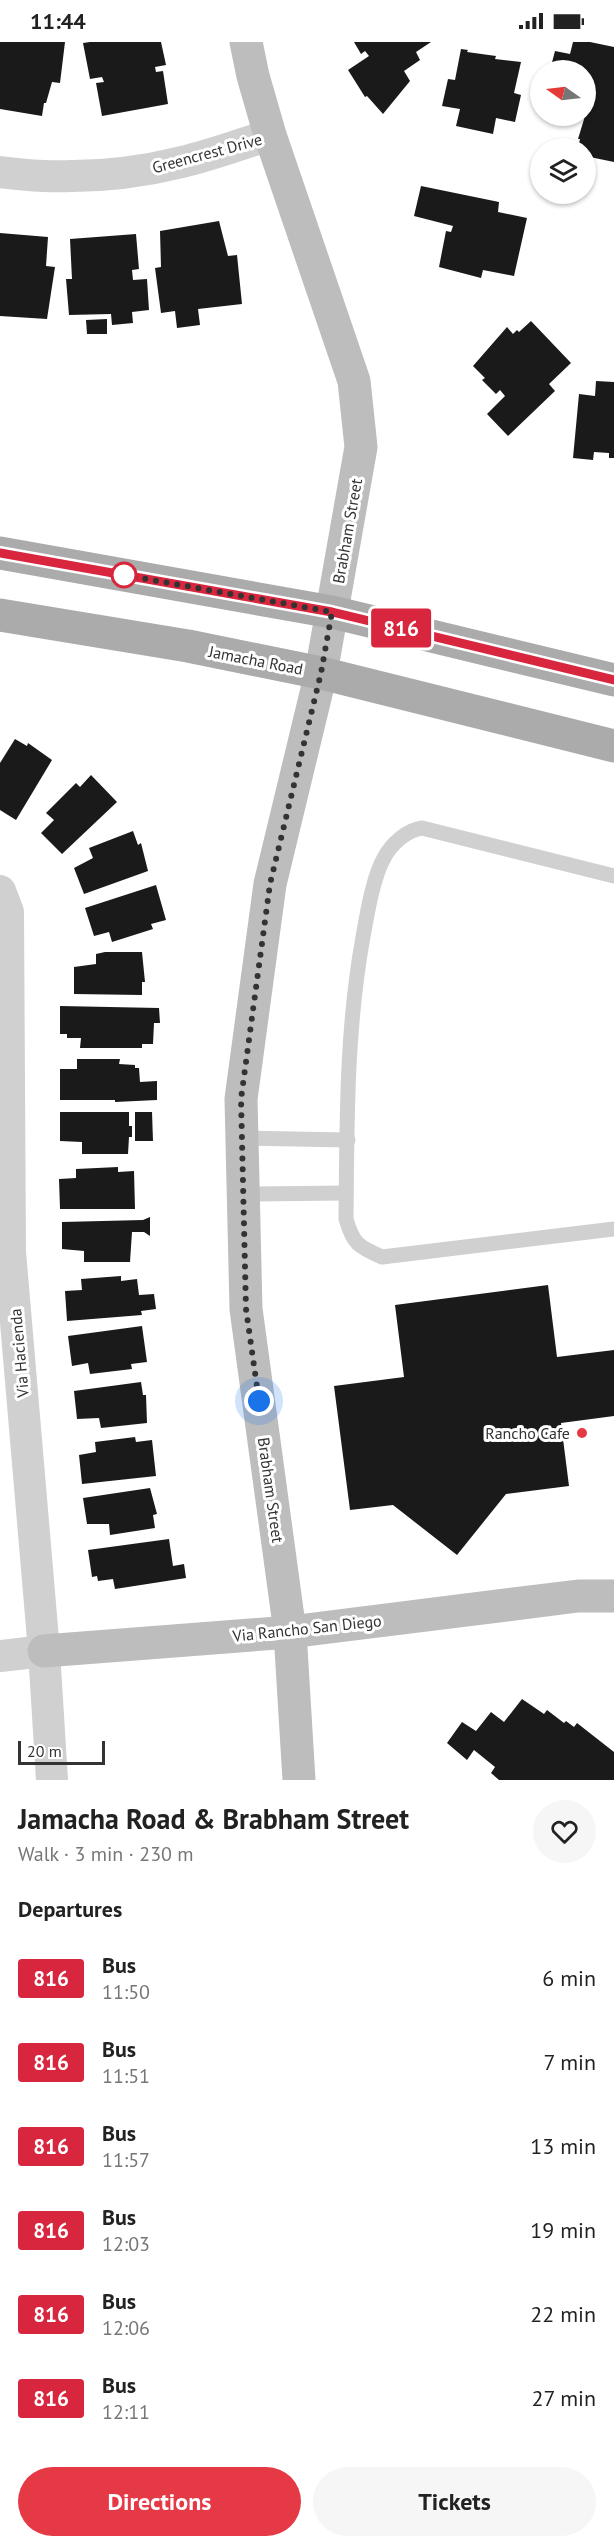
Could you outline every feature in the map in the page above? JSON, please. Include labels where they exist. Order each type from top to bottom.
[{"type":"main road","name":"Brabham Street","points":[[246,42],[270,135],[354,381],[362,447],[321,673],[270,884],[241,1099],[246,1309],[290,1632],[299,1780]]},
{"type":"main road","points":[[0,553],[332,612],[614,680]]},
{"type":"main road","name":"Jamacha Road","points":[[0,615],[188,646],[321,673],[614,746]]},
{"type":"main road","name":"Via Rancho San Diego","points":[[44,1651],[290,1632],[578,1596],[614,1596]]},
{"type":"street","name":"Greencrest Drive","points":[[0,172],[61,177],[140,171],[184,162],[270,135]]},
{"type":"street","name":"Via Hacienda","points":[[0,891],[8,912],[5,1252],[44,1651],[52,1780]]},
{"type":"street","name":"Via Rancho San Diego","points":[[0,1656],[44,1651]]},
{"type":"lane","points":[[614,876],[422,828],[410,831],[398,840],[384,858],[367,912],[355,981],[348,1081],[346,1193],[346,1219],[350,1234],[359,1247],[382,1257],[614,1229]]},
{"type":"lane","points":[[243,1138],[348,1140]]},
{"type":"lane","points":[[243,1194],[346,1193]]},
{"type":"building","points":[[0,42],[65,42],[60,83],[52,82],[42,116],[0,109]]},
{"type":"building","points":[[161,42],[166,65],[155,67],[156,72],[163,71],[168,104],[102,116],[96,83],[104,82],[102,77],[90,79],[83,43]]},
{"type":"building","points":[[354,42],[431,42],[416,52],[420,60],[404,71],[410,81],[383,114],[367,96],[365,97],[348,70],[369,56],[365,51],[361,54]]},
{"type":"building","points":[[573,42],[590,42],[614,47],[614,162],[596,158],[596,138],[578,138],[582,126],[596,126],[596,60],[553,60],[555,51],[570,54]]},
{"type":"building","points":[[461,49],[496,56],[495,59],[521,62],[514,93],[521,95],[515,122],[496,118],[493,134],[456,126],[460,109],[442,106],[448,79],[455,80]]},
{"type":"building","points":[[421,186],[499,202],[498,212],[527,218],[514,276],[483,270],[481,278],[439,267],[446,231],[451,232],[453,226],[414,216]]},
{"type":"building","points":[[219,221],[228,256],[237,255],[242,304],[198,309],[200,325],[177,328],[175,311],[161,313],[155,268],[161,267],[160,231]]},
{"type":"building","points":[[0,233],[48,237],[46,266],[55,267],[47,319],[0,316]]},
{"type":"building","points":[[136,234],[139,269],[132,270],[133,280],[147,279],[149,310],[132,312],[133,323],[112,325],[111,314],[69,315],[66,279],[72,279],[70,239]]},
{"type":"building","points":[[107,319],[107,334],[87,334],[86,320]]},
{"type":"building","points":[[531,321],[571,363],[549,384],[555,391],[508,436],[487,414],[505,396],[500,390],[496,394],[482,380],[485,378],[473,366],[507,327],[513,334],[517,330],[519,332]]},
{"type":"building","points":[[596,381],[614,382],[614,458],[609,458],[609,453],[594,452],[593,460],[573,458],[579,394],[595,396]]},
{"type":"building","points":[[15,739],[27,746],[28,743],[52,760],[16,820],[0,810],[0,763]]},
{"type":"building","points":[[91,775],[117,802],[62,854],[41,833],[54,820],[46,813],[76,783],[80,787]]},
{"type":"building","points":[[133,831],[138,845],[141,843],[148,871],[84,894],[74,868],[93,858],[89,848]]},
{"type":"building","points":[[156,885],[166,920],[151,924],[153,929],[112,942],[109,932],[94,936],[85,908]]},
{"type":"building","points":[[142,952],[145,982],[142,982],[142,995],[74,994],[74,967],[96,964],[96,954]]},
{"type":"building","points":[[60,1006],[159,1008],[160,1023],[154,1023],[153,1044],[142,1044],[142,1048],[80,1048],[81,1038],[67,1038],[67,1034],[60,1034]]},
{"type":"building","points":[[77,1059],[120,1059],[119,1064],[135,1065],[135,1068],[139,1068],[140,1082],[157,1081],[157,1100],[115,1102],[115,1100],[60,1100],[60,1069],[77,1069]]},
{"type":"building","points":[[60,1112],[129,1112],[132,1137],[129,1137],[128,1154],[82,1154],[82,1142],[60,1141]]},
{"type":"building","points":[[135,1112],[152,1112],[153,1141],[135,1141]]},
{"type":"building","points":[[118,1167],[118,1172],[134,1171],[135,1209],[60,1209],[59,1179],[76,1178],[76,1169]]},
{"type":"building","points":[[150,1217],[150,1236],[144,1232],[132,1232],[130,1262],[84,1262],[84,1251],[62,1249],[62,1222],[143,1220]]},
{"type":"building","points":[[121,1276],[121,1281],[137,1279],[139,1295],[154,1294],[156,1309],[141,1311],[142,1315],[67,1321],[65,1291],[82,1290],[81,1279]]},
{"type":"building","points":[[548,1285],[557,1357],[614,1350],[614,1416],[561,1423],[569,1486],[506,1494],[457,1555],[393,1505],[350,1510],[334,1386],[404,1377],[395,1305]]},
{"type":"building","points":[[142,1326],[147,1362],[131,1364],[132,1369],[90,1374],[88,1363],[72,1366],[68,1336]]},
{"type":"building","points":[[141,1382],[143,1395],[146,1395],[147,1423],[101,1428],[99,1418],[77,1419],[74,1391]]},
{"type":"building","points":[[135,1437],[136,1442],[152,1440],[156,1476],[82,1484],[79,1455],[96,1452],[95,1442]]},
{"type":"building","points":[[150,1488],[157,1514],[153,1515],[155,1528],[110,1535],[109,1524],[87,1524],[83,1498]]},
{"type":"building","points":[[169,1539],[173,1566],[184,1564],[186,1578],[115,1589],[113,1579],[98,1581],[97,1576],[92,1577],[88,1550]]},
{"type":"building","points":[[522,1699],[544,1714],[547,1710],[564,1723],[566,1721],[574,1727],[577,1723],[614,1752],[614,1780],[499,1780],[491,1773],[495,1767],[474,1750],[467,1760],[447,1743],[462,1722],[476,1731],[491,1712],[504,1722]]},
{"type":"bus line","name":"816","points":[[0,553],[332,612],[614,680]]},
{"type":"place","name":"Rancho Cafe","points":[[582,1433]]},
{"type":"route","points":[[124,575],[332,612],[321,673],[270,884],[241,1099],[246,1309],[259,1401]]}]
